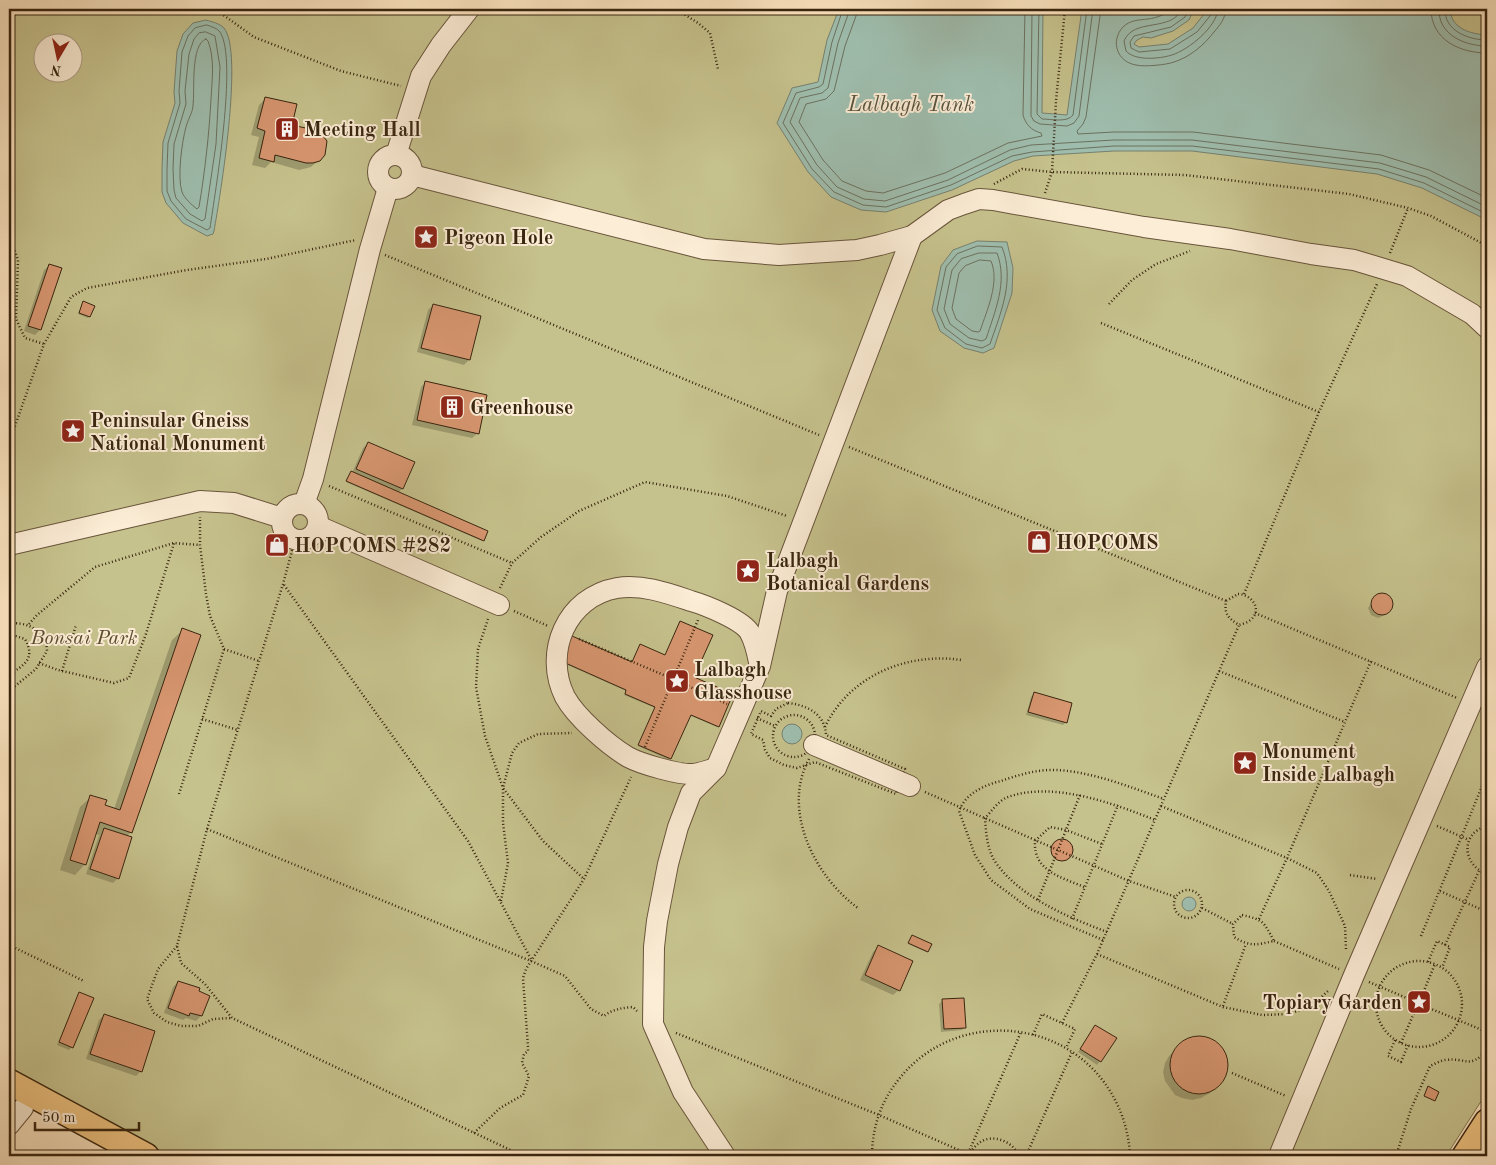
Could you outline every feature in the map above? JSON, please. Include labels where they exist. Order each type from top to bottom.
[{"type":"main road","points":[[9,1082],[146,1156]]},
{"type":"main road","points":[[13,1111],[112,1156]]},
{"type":"main road","points":[[1465,1156],[1487,1122]]},
{"type":"street","points":[[396,155],[421,76],[441,45],[469,9]]},
{"type":"street","points":[[396,155],[408,161],[412,168],[412,175],[409,181],[398,189],[388,188],[380,181],[378,169],[384,158],[396,155]]},
{"type":"street","points":[[412,175],[712,250],[779,255],[857,250],[912,236],[948,210],[979,199],[993,200],[1354,260],[1407,276],[1472,314],[1487,328]]},
{"type":"street","points":[[304,504],[313,479],[372,243],[388,188]]},
{"type":"street","points":[[725,1156],[683,1092],[653,1024],[656,930],[668,864],[678,826],[691,793],[716,768],[760,666],[777,591],[912,236]]},
{"type":"street","points":[[9,545],[200,501],[234,503],[282,518]]},
{"type":"street","points":[[304,504],[315,512],[318,526],[310,538],[295,540],[284,532],[282,518],[290,507],[304,504]]},
{"type":"street","points":[[318,526],[499,605]]},
{"type":"street","points":[[716,768],[694,774],[673,772],[628,757],[598,734],[574,711],[565,696],[559,679],[557,656],[561,632],[580,605],[596,595],[616,588],[635,587],[653,589],[704,605],[731,618],[749,631],[756,648],[760,666]]},
{"type":"street","points":[[1279,1156],[1349,973],[1393,884],[1487,667]]},
{"type":"street","points":[[815,746],[910,786]]},
{"type":"path","points":[[215,9],[254,37],[342,71],[417,90]]},
{"type":"path","points":[[676,9],[710,33],[718,69]]},
{"type":"path","points":[[1039,208],[1052,172],[1056,101],[1066,9]]},
{"type":"path","points":[[987,187],[1022,169],[1052,172],[1185,174],[1349,194],[1408,208],[1431,216],[1487,246]]},
{"type":"path","points":[[1244,594],[1408,208]]},
{"type":"path","points":[[9,234],[18,260],[16,319],[25,338],[44,344]]},
{"type":"path","points":[[9,443],[44,344],[71,297],[88,288],[196,269],[372,243],[834,441],[1226,601]]},
{"type":"path","points":[[1109,304],[1132,280],[1156,264],[1192,250]]},
{"type":"path","points":[[1101,322],[1320,412]]},
{"type":"path","points":[[313,479],[512,563]]},
{"type":"path","points":[[179,794],[224,650],[210,616],[206,594],[200,545],[200,501]]},
{"type":"path","points":[[232,1018],[213,1019],[198,1026],[180,1026],[167,1022],[154,1013],[147,999],[158,969],[177,946],[207,829],[295,540]]},
{"type":"path","points":[[28,624],[95,567],[174,543],[200,545]]},
{"type":"path","points":[[40,663],[62,671],[114,683],[129,678],[146,634],[174,543]]},
{"type":"path","points":[[283,584],[468,841],[531,960]]},
{"type":"path","points":[[1238,594],[1244,594],[1254,602],[1255,613],[1249,622],[1239,625],[1229,619],[1226,614],[1226,601],[1238,594]]},
{"type":"path","points":[[499,605],[673,679],[775,726]]},
{"type":"path","points":[[474,1133],[500,1108],[523,1096],[526,1091],[529,1076],[522,1062],[524,1054],[528,1051],[523,978],[531,960],[584,879],[639,761],[704,605]]},
{"type":"path","points":[[1255,613],[1470,703]]},
{"type":"path","points":[[9,623],[28,624],[38,631],[46,639],[47,651],[36,669],[9,691]]},
{"type":"path","points":[[1062,1023],[1107,932],[1239,625]]},
{"type":"path","points":[[62,671],[76,626]]},
{"type":"path","points":[[9,634],[25,640],[29,646],[29,656],[23,665],[9,675]]},
{"type":"path","points":[[224,650],[259,661]]},
{"type":"path","points":[[858,908],[834,887],[818,862],[804,834],[799,805],[800,788],[806,765],[837,706],[846,695],[870,678],[899,664],[916,659],[947,658],[961,660]]},
{"type":"path","points":[[1259,919],[1371,661]]},
{"type":"path","points":[[1219,671],[1345,722]]},
{"type":"path","points":[[790,715],[808,720],[813,727],[815,746],[804,755],[798,757],[785,755],[775,746],[773,732],[775,726],[782,719],[790,715]]},
{"type":"path","points":[[202,719],[238,730]]},
{"type":"path","points":[[501,902],[508,863],[503,823],[503,788],[512,753],[519,743],[538,734],[598,734]]},
{"type":"path","points":[[1103,940],[1030,909],[991,880],[975,855],[959,811],[960,807],[970,795],[990,784],[1028,772],[1056,770],[1091,776],[1164,799]]},
{"type":"path","points":[[1421,936],[1487,774]]},
{"type":"path","points":[[910,786],[1128,881],[1176,897]]},
{"type":"path","points":[[1107,932],[1072,919],[1038,900],[1016,884],[995,862],[986,840],[985,818],[1006,798],[1034,791],[1080,795],[1118,805],[1155,820]]},
{"type":"path","points":[[1038,900],[1080,795]]},
{"type":"path","points":[[1072,919],[1118,805]]},
{"type":"path","points":[[1161,806],[1287,858],[1317,873],[1333,900],[1345,926],[1346,956],[1349,973]]},
{"type":"path","points":[[1432,824],[1469,840]]},
{"type":"path","points":[[1487,826],[1478,830],[1469,840],[1468,855],[1470,862],[1479,871],[1487,874]]},
{"type":"path","points":[[1084,887],[1046,870],[1035,851],[1036,841],[1050,827],[1066,830],[1102,844]]},
{"type":"path","points":[[207,829],[531,960],[565,976],[591,1009],[604,1016],[612,1010],[633,1007],[653,1024],[878,1115],[968,1156]]},
{"type":"path","points":[[1445,945],[1479,871]]},
{"type":"path","points":[[1350,874],[1393,884]]},
{"type":"path","points":[[1192,890],[1202,899],[1202,908],[1192,918],[1183,917],[1176,911],[1174,902],[1182,891],[1192,890]]},
{"type":"path","points":[[1440,891],[1487,912]]},
{"type":"path","points":[[1202,908],[1233,924]]},
{"type":"path","points":[[1274,941],[1264,923],[1259,919],[1242,915],[1233,924],[1234,936],[1246,944],[1256,945],[1274,941],[1408,999],[1414,1013],[1401,1043]]},
{"type":"path","points":[[1428,962],[1437,941],[1450,947],[1442,968]]},
{"type":"path","points":[[1223,1007],[1246,944]]},
{"type":"path","points":[[9,945],[84,981]]},
{"type":"path","points":[[177,946],[181,963],[205,984],[232,1018],[523,1156]]},
{"type":"path","points":[[1097,954],[1223,1007],[1262,1015],[1289,1014],[1313,1005],[1334,985]]},
{"type":"path","points":[[1411,962],[1428,962],[1442,968],[1454,979],[1461,995],[1459,1020],[1450,1033],[1438,1042],[1423,1047],[1401,1043],[1384,1029],[1378,1016],[1376,1001],[1380,987],[1389,973],[1396,968],[1411,962]]},
{"type":"path","points":[[1429,1008],[1423,993],[1435,964]]},
{"type":"path","points":[[1408,999],[1423,993]]},
{"type":"path","points":[[1414,1013],[1429,1008],[1487,1032]]},
{"type":"path","points":[[1033,1035],[1042,1014],[1075,1029],[1066,1048]]},
{"type":"path","points":[[872,1156],[872,1144],[878,1115],[885,1100],[899,1079],[916,1061],[930,1051],[960,1036],[993,1030],[1021,1032],[1051,1040],[1072,1052],[1096,1072],[1114,1098],[1126,1127],[1130,1156]]},
{"type":"path","points":[[968,1156],[1021,1032]]},
{"type":"path","points":[[1395,1040],[1388,1056],[1401,1062],[1408,1045]]},
{"type":"path","points":[[1396,1156],[1411,1109],[1430,1066],[1445,1060],[1465,1062],[1479,1059],[1487,1050]]},
{"type":"path","points":[[1026,1156],[1072,1052]]},
{"type":"path","points":[[1232,1073],[1301,1102]]},
{"type":"path","points":[[968,1156],[979,1142],[989,1138],[1000,1139],[1011,1145],[1019,1156]]},
{"type":"green space","name":"Lalbagh Botanical Gardens","points":[[9,9],[1487,9],[1487,1092],[1446,1156],[170,1156],[9,1070]]},
{"type":"water","name":"Lalbagh Tank","points":[[839,9],[1043,9],[1042,113],[1067,115],[1082,9],[1194,9],[1189,20],[1173,31],[1137,40],[1134,44],[1139,47],[1168,44],[1193,28],[1208,9],[1450,9],[1451,16],[1458,26],[1469,32],[1487,35],[1487,220],[1422,188],[1377,174],[1192,151],[1114,151],[1033,156],[1014,161],[952,190],[886,212],[861,210],[831,197],[808,172],[777,123],[792,88],[818,82],[827,40]]},
{"type":"water","points":[[206,20],[224,28],[230,42],[232,65],[229,126],[221,188],[214,231],[213,234],[207,236],[183,223],[166,203],[162,192],[163,142],[175,103],[177,51],[183,34],[193,23]]},
{"type":"water","points":[[977,241],[1007,242],[1013,268],[1012,293],[994,348],[983,353],[964,348],[940,331],[932,310],[941,266],[953,250]]},
{"type":"water","points":[[788,724],[796,724],[802,730],[802,738],[796,744],[788,744],[782,738],[782,730]]},
{"type":"water","points":[[1186,897],[1192,897],[1196,904],[1192,911],[1186,911],[1182,907],[1182,901]]},
{"type":"building","name":"Meeting Hall","points":[[265,97],[297,104],[292,125],[319,131],[327,141],[325,155],[320,161],[306,163],[275,155],[274,162],[259,158],[265,131],[257,128]]},
{"type":"building","points":[[49,264],[62,268],[41,330],[28,326]]},
{"type":"building","points":[[83,301],[95,306],[90,317],[79,313]]},
{"type":"building","name":"Greenhouse","points":[[433,304],[481,316],[470,360],[421,348]]},
{"type":"building","name":"Greenhouse","points":[[425,381],[487,395],[479,434],[417,420]]},
{"type":"building","points":[[368,442],[415,462],[403,489],[356,469]]},
{"type":"building","points":[[351,471],[488,531],[484,541],[346,481]]},
{"type":"building","points":[[1382,593],[1392,600],[1393,604],[1386,614],[1382,615],[1372,608],[1371,604],[1378,594]]},
{"type":"building","points":[[680,621],[713,635],[694,677],[733,694],[719,727],[691,715],[671,759],[638,745],[655,707],[625,694],[626,690],[561,661],[572,636],[632,662],[640,644],[665,655]]},
{"type":"building","points":[[182,628],[201,635],[132,833],[100,822],[86,865],[70,860],[90,795],[107,800],[105,805],[120,810]]},
{"type":"building","points":[[1034,692],[1072,703],[1067,723],[1028,712]]},
{"type":"building","points":[[104,828],[132,837],[119,879],[90,869]]},
{"type":"building","points":[[1062,839],[1070,842],[1073,850],[1070,858],[1062,861],[1054,858],[1051,850],[1054,842]]},
{"type":"building","points":[[912,935],[932,944],[928,952],[908,943]]},
{"type":"building","points":[[878,945],[913,961],[900,991],[865,975]]},
{"type":"building","points":[[178,981],[200,988],[199,991],[210,996],[202,1016],[190,1013],[189,1016],[168,1008]]},
{"type":"building","points":[[79,992],[94,998],[73,1048],[59,1042]]},
{"type":"building","points":[[964,998],[966,1028],[944,1029],[942,999]]},
{"type":"building","points":[[104,1014],[155,1031],[142,1072],[90,1054]]},
{"type":"building","points":[[1095,1025],[1117,1038],[1101,1062],[1080,1049]]},
{"type":"building","points":[[1199,1036],[1210,1038],[1223,1049],[1228,1065],[1226,1076],[1215,1089],[1199,1094],[1188,1092],[1175,1081],[1170,1065],[1172,1054],[1183,1041]]},
{"type":"building","points":[[1428,1086],[1439,1092],[1435,1101],[1424,1096]]},
{"type":"place","name":"Meeting Hall","points":[[287,129]]},
{"type":"place","name":"Pigeon Hole","points":[[426,237]]},
{"type":"place","name":"Greenhouse","points":[[452,407]]},
{"type":"place","name":"Peninsular Gneiss National Monument","points":[[73,431]]},
{"type":"place","name":"HOPCOMS","points":[[1039,542]]},
{"type":"place","name":"HOPCOMS #282","points":[[277,545]]},
{"type":"place","name":"Lalbagh Botanical Gardens","points":[[748,571]]},
{"type":"place","name":"Lalbagh Glasshouse","points":[[677,681]]},
{"type":"place","name":"Monument Inside Lalbagh","points":[[1245,763]]},
{"type":"place","name":"Topiary Garden","points":[[1419,1002]]},
{"type":"park label","name":"Bonsai Park","points":[[84,637]]}]
